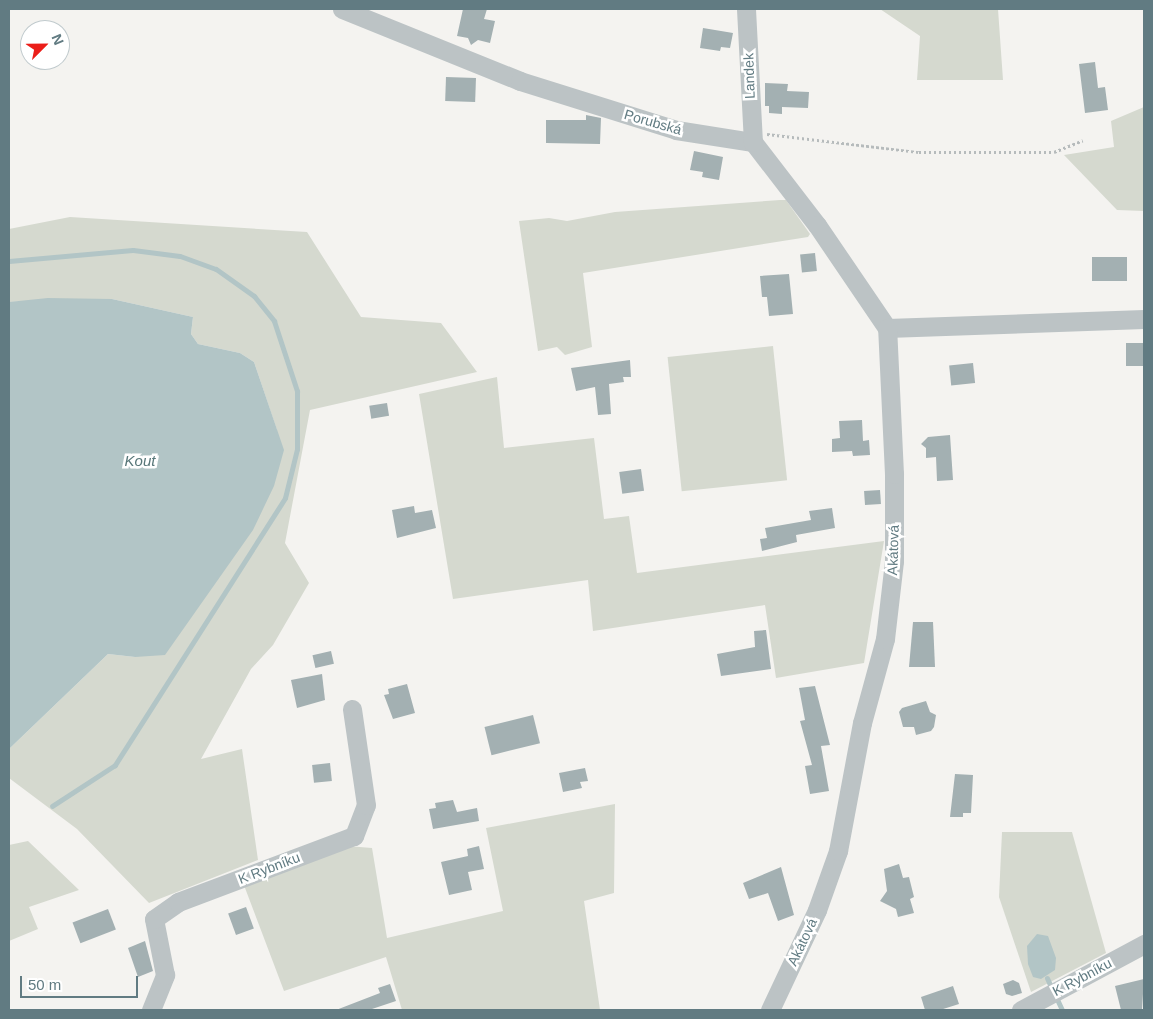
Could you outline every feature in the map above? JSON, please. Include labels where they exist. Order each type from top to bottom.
[{"type":"street","name":"Porubská","points":[[342,9],[520,81],[676,130],[752,137]]},
{"type":"street","name":"Landek","points":[[746,9],[752,137]]},
{"type":"street","points":[[752,137],[887,328],[1144,319]]},
{"type":"street","name":"Akátová","points":[[770,1010],[817,910],[838,851],[862,723],[885,639],[894,561],[894,474],[887,328]]},
{"type":"street","name":"K Rybníku","points":[[151,1010],[165,975],[154,918],[178,902],[354,836],[366,805],[352,708]]},
{"type":"street","name":"K Rybníku","points":[[1021,1010],[1144,944]]},
{"type":"path","points":[[752,137],[919,152],[1054,152],[1083,140]]},
{"type":"shaded area","points":[[880,9],[998,9],[1003,80],[917,80],[920,36]]},
{"type":"shaded area","points":[[1144,107],[1144,211],[1117,210],[1064,155],[1114,147],[1111,121]]},
{"type":"shaded area","points":[[786,200],[810,234],[808,237],[583,273],[592,347],[565,355],[557,347],[538,351],[519,221],[549,218],[567,221],[615,212]]},
{"type":"shaded area","points":[[70,217],[307,232],[361,317],[441,323],[477,372],[310,410],[285,543],[309,583],[273,645],[251,669],[201,759],[242,749],[258,860],[149,903],[77,829],[9,778],[9,749],[108,654],[135,657],[277,430],[254,362],[240,353],[198,344],[191,334],[193,317],[112,299],[9,302],[9,229]]},
{"type":"shaded area","points":[[773,346],[787,480],[682,491],[668,357]]},
{"type":"shaded area","points":[[497,377],[504,448],[594,438],[604,519],[629,516],[637,573],[884,541],[864,663],[776,678],[765,605],[593,631],[588,580],[453,599],[419,394]]},
{"type":"shaded area","points":[[615,804],[614,893],[584,901],[600,1010],[402,1010],[386,957],[284,991],[242,880],[347,846],[372,848],[387,938],[503,911],[486,828]]},
{"type":"shaded area","points":[[1002,832],[1072,832],[1106,953],[1031,992],[999,897]]},
{"type":"shaded area","points":[[28,841],[79,890],[29,907],[38,929],[9,941],[9,845]]},
{"type":"water","name":"Kout","points":[[48,298],[112,299],[193,317],[191,334],[198,344],[240,353],[254,362],[284,450],[274,486],[253,530],[165,655],[135,657],[108,654],[9,749],[9,302]]},
{"type":"water","points":[[1037,934],[1048,936],[1056,958],[1055,970],[1041,979],[1033,977],[1028,964],[1027,946]]},
{"type":"building","points":[[463,9],[487,9],[484,19],[495,21],[490,43],[478,40],[471,45],[468,38],[457,36]]},
{"type":"building","points":[[703,28],[733,33],[730,48],[721,47],[720,51],[700,48]]},
{"type":"building","points":[[1095,62],[1098,88],[1105,87],[1108,110],[1085,113],[1079,64]]},
{"type":"building","points":[[446,77],[476,78],[475,102],[445,101]]},
{"type":"building","points":[[765,83],[788,84],[787,91],[809,92],[808,108],[782,107],[782,114],[769,113],[769,106],[765,106]]},
{"type":"building","points":[[586,115],[601,118],[600,144],[546,143],[546,120],[586,120]]},
{"type":"building","points":[[694,151],[723,157],[719,180],[702,177],[703,172],[690,170]]},
{"type":"building","points":[[815,253],[817,271],[802,272],[800,255]]},
{"type":"building","points":[[1092,257],[1127,257],[1127,281],[1092,281]]},
{"type":"building","points":[[789,274],[793,314],[769,316],[767,297],[762,297],[760,276]]},
{"type":"building","points":[[1126,343],[1144,343],[1144,366],[1126,366]]},
{"type":"building","points":[[630,360],[631,377],[623,377],[624,382],[609,384],[611,414],[598,415],[595,387],[576,391],[571,368]]},
{"type":"building","points":[[973,363],[975,383],[951,385],[949,366]]},
{"type":"building","points":[[387,403],[389,416],[371,419],[369,406]]},
{"type":"building","points":[[862,420],[863,441],[869,440],[870,455],[853,456],[852,451],[832,452],[832,439],[840,438],[839,421]]},
{"type":"building","points":[[950,435],[953,480],[937,481],[936,457],[926,458],[926,448],[921,444],[928,437]]},
{"type":"building","points":[[641,469],[644,491],[622,494],[619,472]]},
{"type":"building","points":[[880,490],[881,504],[865,505],[864,491]]},
{"type":"building","points":[[414,506],[415,513],[432,510],[436,528],[397,538],[392,510]]},
{"type":"building","points":[[832,508],[835,528],[796,535],[797,542],[762,551],[760,539],[767,538],[765,528],[811,520],[809,511]]},
{"type":"building","points":[[913,622],[933,622],[935,667],[909,667]]},
{"type":"building","points":[[766,630],[771,669],[721,676],[717,654],[755,647],[754,631]]},
{"type":"building","points":[[331,651],[334,664],[315,668],[312,655]]},
{"type":"building","points":[[322,674],[325,700],[297,708],[291,680]]},
{"type":"building","points":[[407,684],[415,713],[393,719],[384,695],[389,694],[388,689]]},
{"type":"building","points":[[815,686],[830,745],[821,746],[829,791],[810,794],[805,766],[812,765],[800,721],[805,720],[799,688]]},
{"type":"building","points":[[926,701],[930,712],[936,715],[934,727],[931,731],[916,735],[914,727],[903,727],[899,712],[902,708]]},
{"type":"building","points":[[533,715],[540,743],[492,755],[484,727]]},
{"type":"building","points":[[330,763],[332,781],[314,783],[312,765]]},
{"type":"building","points":[[585,768],[588,781],[580,782],[582,788],[563,792],[559,773]]},
{"type":"building","points":[[955,774],[973,775],[971,813],[963,813],[963,817],[950,817]]},
{"type":"building","points":[[453,800],[457,812],[477,808],[479,821],[433,829],[429,809],[436,808],[435,803]]},
{"type":"building","points":[[479,846],[484,869],[468,872],[472,890],[449,895],[441,862],[468,856],[467,849]]},
{"type":"building","points":[[899,864],[903,878],[909,877],[914,897],[910,899],[914,913],[898,917],[896,909],[880,901],[887,891],[884,869]]},
{"type":"building","points":[[781,867],[794,915],[778,921],[768,893],[749,899],[743,883]]},
{"type":"building","points":[[246,907],[254,929],[236,935],[228,913]]},
{"type":"building","points":[[108,909],[116,930],[80,943],[73,923]]},
{"type":"building","points":[[145,941],[153,971],[138,977],[128,948]]},
{"type":"building","points":[[1144,979],[1142,1010],[1121,1010],[1115,986]]},
{"type":"building","points":[[1013,980],[1019,983],[1022,993],[1012,996],[1006,994],[1003,984]]},
{"type":"building","points":[[390,984],[396,1001],[369,1010],[336,1010],[380,993],[378,988]]},
{"type":"building","points":[[953,986],[959,1004],[940,1010],[925,1010],[921,997]]},
{"type":"waterway","points":[[9,261],[133,250],[180,256],[216,269],[254,296],[274,321],[297,391],[297,449],[285,498],[115,765],[52,806]]},
{"type":"waterway","points":[[1047,978],[1052,989]]},
{"type":"waterway","points":[[1056,997],[1062,1010]]}]
